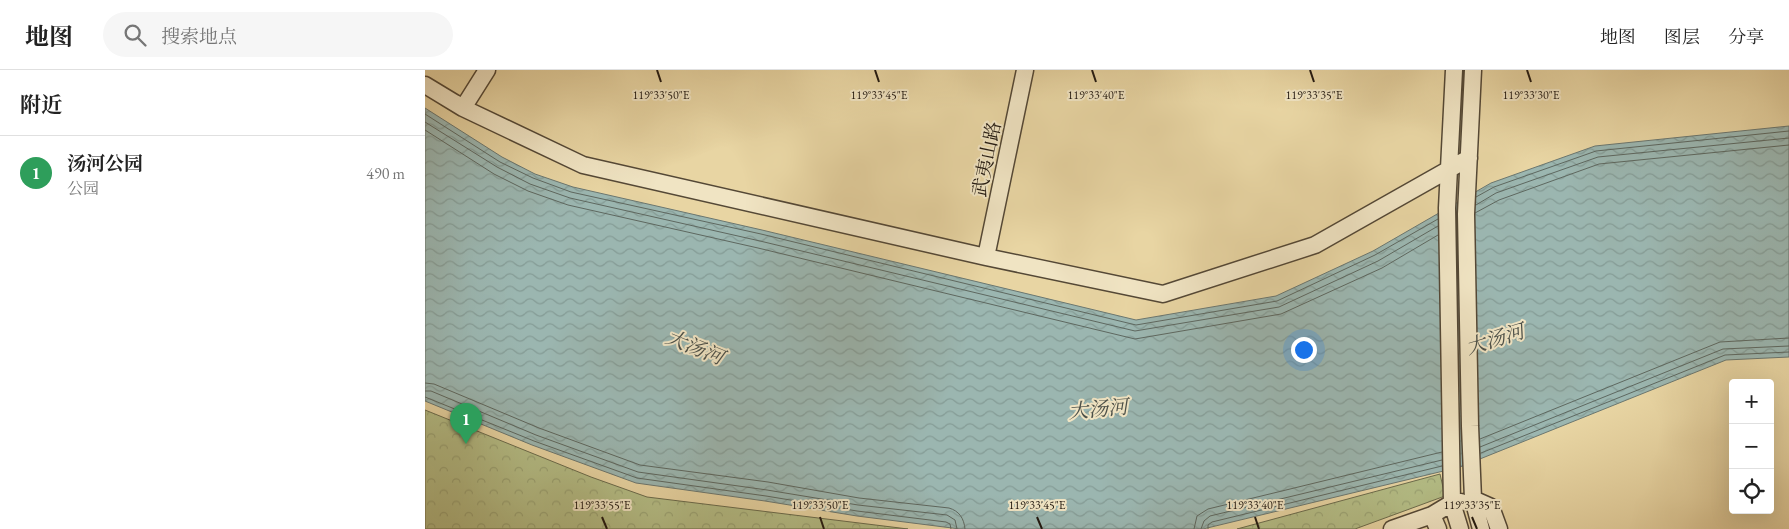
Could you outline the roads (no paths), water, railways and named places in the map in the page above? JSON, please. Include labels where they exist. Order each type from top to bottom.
[{"type":"street","points":[[463,108],[487,70]]},
{"type":"street","name":"武夷山路","points":[[986,257],[1025,70]]},
{"type":"street","points":[[1454,70],[1447,208],[1452,504],[1460,529]]},
{"type":"street","points":[[1473,70],[1466,214],[1473,499],[1481,529]]},
{"type":"street","points":[[425,85],[463,108],[583,165],[986,257],[1163,294],[1315,245],[1469,158]]},
{"type":"street","points":[[1392,529],[1435,522],[1452,504],[1473,499],[1491,507],[1499,529]]},
{"type":"water","name":"大汤河","points":[[425,108],[502,157],[535,174],[573,187],[762,230],[1136,320],[1276,296],[1373,251],[1491,183],[1595,146],[1789,126],[1789,357],[1726,360],[1460,467],[1203,529],[960,529],[857,516],[636,483],[532,445],[425,401]]},
{"type":"place","name":"汤河公园","points":[[466,444]]}]
